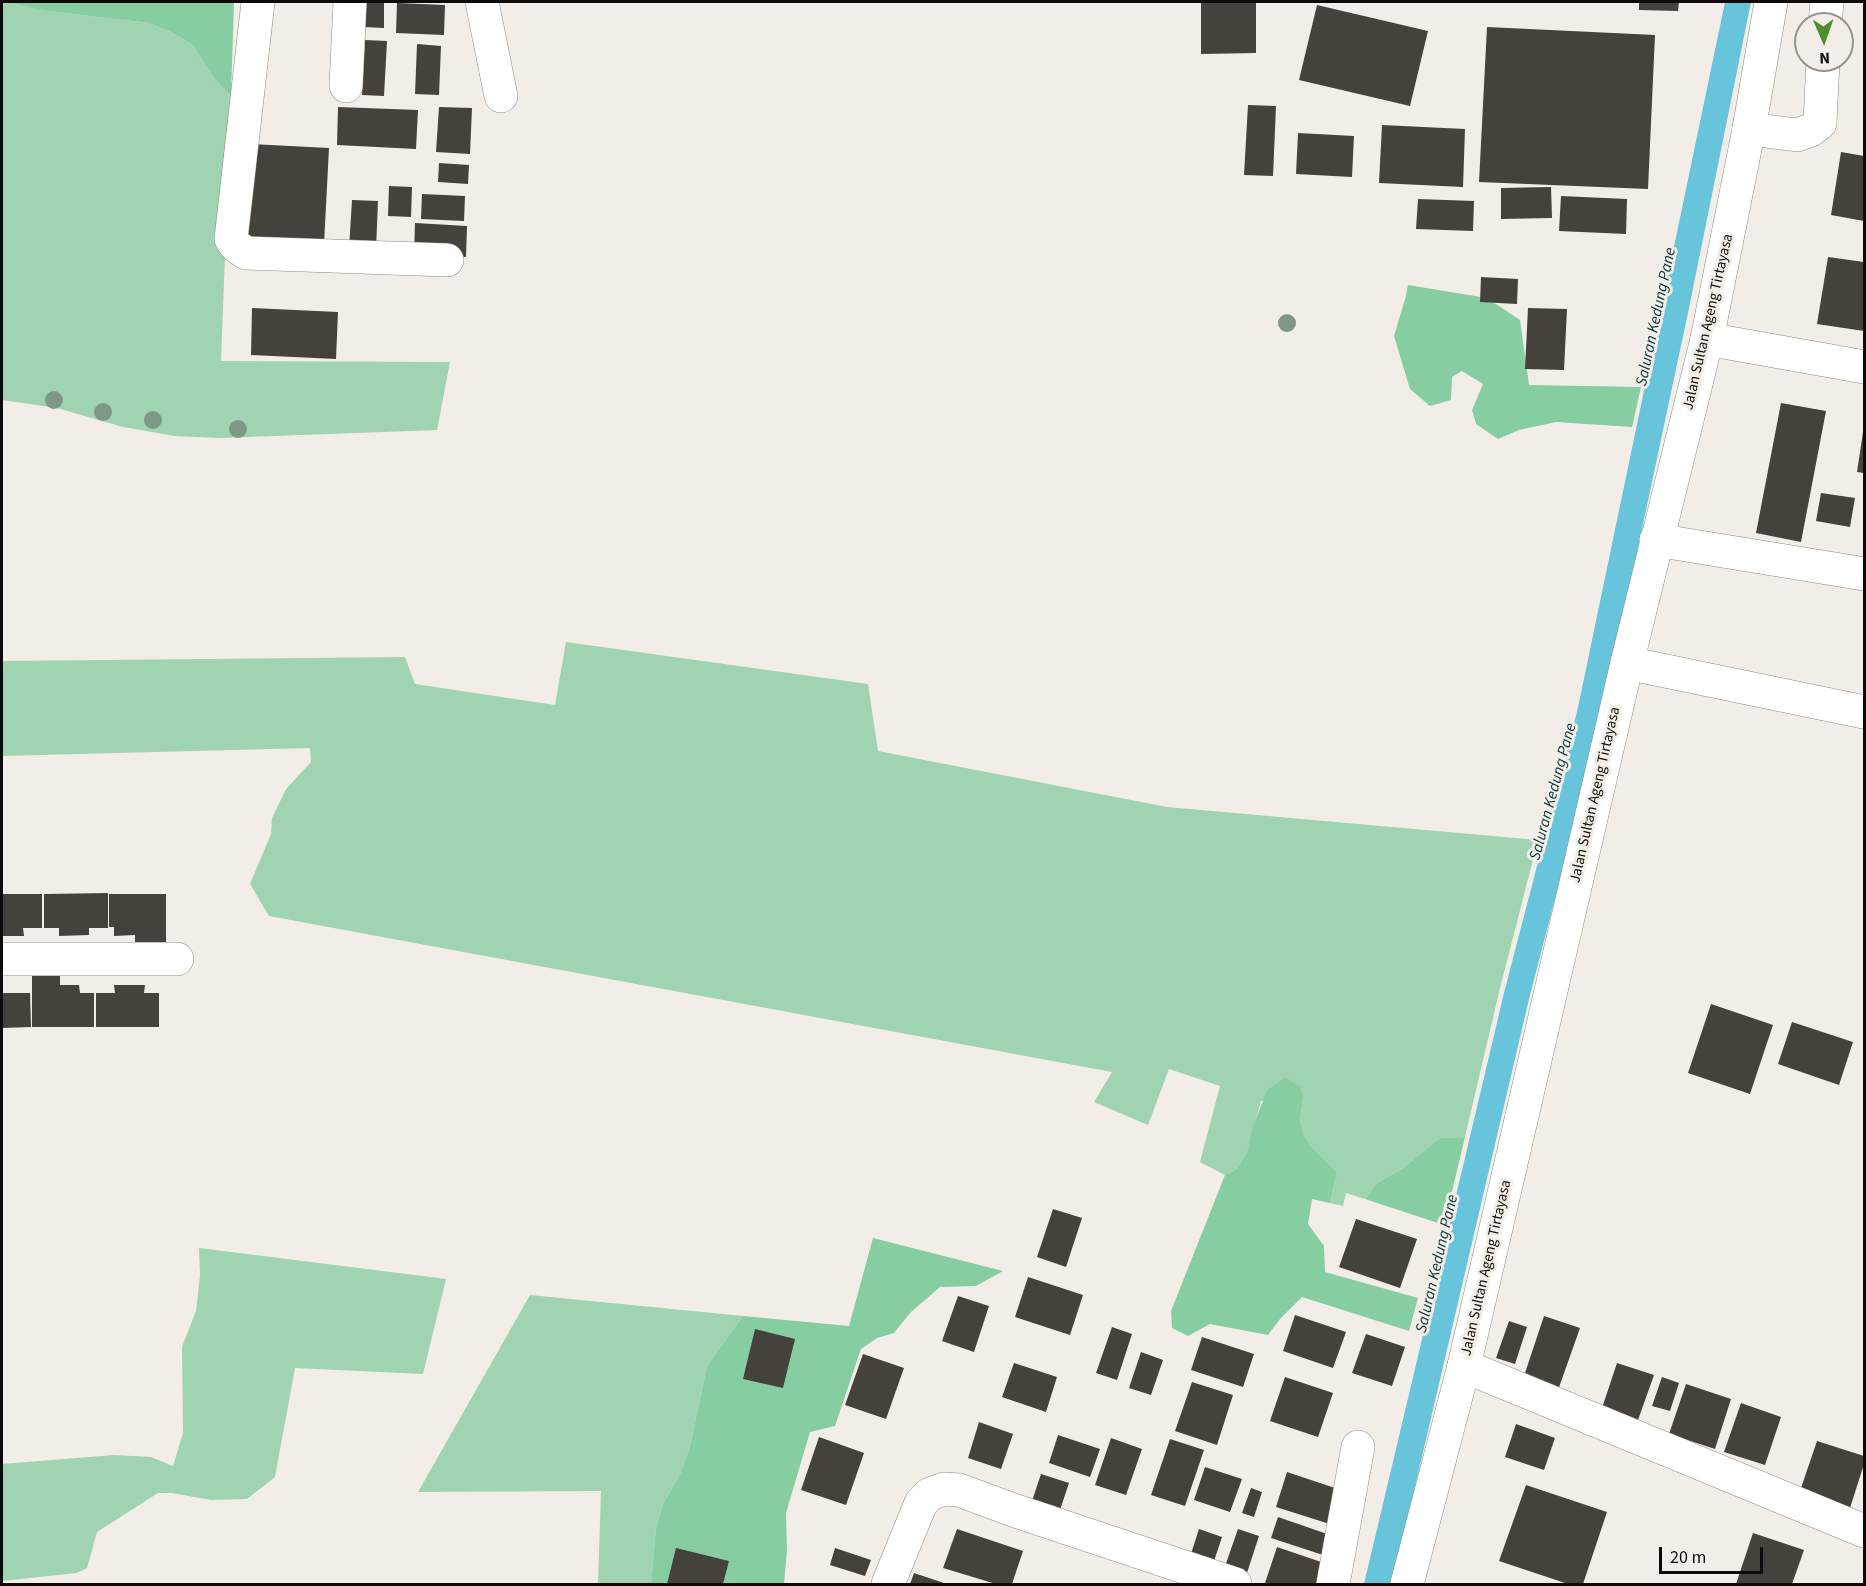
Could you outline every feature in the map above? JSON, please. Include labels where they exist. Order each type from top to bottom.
[{"type":"street","points":[[258,2],[231,239],[236,246],[246,253],[447,260]]},
{"type":"street","points":[[346,86],[350,2]]},
{"type":"street","points":[[482,2],[501,96]]},
{"type":"street","name":"Jalan Sultan Ageng Tirtayasa","points":[[1407,1584],[1464,1366],[1656,540],[1707,339],[1749,129],[1771,2]]},
{"type":"street","points":[[1749,129],[1797,135],[1811,130],[1820,123],[1822,72]]},
{"type":"street","points":[[1707,339],[1864,367]]},
{"type":"street","points":[[1656,540],[1864,574]]},
{"type":"street","points":[[1627,663],[1864,712]]},
{"type":"street","points":[[2,959],[177,959]]},
{"type":"street","points":[[1464,1366],[1864,1531]]},
{"type":"street","points":[[1333,1584],[1358,1447]]},
{"type":"street","points":[[888,1584],[921,1503],[930,1494],[944,1489],[959,1490],[1235,1584]]},
{"type":"green space","points":[[2,2],[23,4],[48,11],[149,23],[193,45],[213,77],[231,96],[221,361],[450,362],[437,430],[220,438],[175,436],[123,427],[57,408],[2,400]]},
{"type":"green space","points":[[8,2],[234,2],[231,96],[213,77],[193,45],[173,33],[149,23],[48,11]]},
{"type":"green space","points":[[1408,285],[1487,298],[1520,320],[1529,385],[1641,387],[1632,427],[1556,422],[1519,430],[1498,439],[1476,424],[1472,410],[1483,384],[1462,371],[1452,377],[1451,400],[1430,406],[1410,389],[1394,336]]},
{"type":"green space","points":[[566,642],[868,684],[878,751],[1167,807],[1538,840],[1465,1137],[1440,1138],[1403,1168],[1377,1183],[1365,1199],[1346,1193],[1343,1206],[1330,1203],[1337,1172],[1304,1136],[1300,1119],[1303,1099],[1261,1101],[1247,1152],[1237,1169],[1225,1175],[1200,1162],[1220,1086],[1169,1069],[1148,1125],[1094,1102],[1112,1072],[269,916],[250,884],[271,834],[272,818],[286,789],[311,762],[310,748],[2,756],[2,661],[405,657],[415,684],[555,705]]},
{"type":"green space","points":[[1285,1078],[1300,1086],[1303,1099],[1300,1119],[1304,1136],[1337,1172],[1330,1203],[1312,1199],[1308,1224],[1324,1246],[1325,1272],[1418,1298],[1409,1331],[1302,1297],[1268,1335],[1210,1324],[1188,1336],[1172,1328],[1171,1311],[1225,1175],[1237,1169],[1247,1152],[1253,1127],[1267,1090]]},
{"type":"green space","points":[[1465,1137],[1444,1225],[1365,1199],[1377,1183],[1403,1168],[1440,1138]]},
{"type":"green space","points":[[873,1238],[1003,1271],[976,1286],[940,1287],[911,1312],[894,1333],[877,1338],[861,1349],[835,1426],[810,1432],[786,1513],[787,1550],[784,1584],[651,1584],[656,1528],[663,1504],[680,1474],[690,1446],[707,1366],[743,1316],[849,1326]]},
{"type":"green space","points":[[199,1248],[446,1279],[423,1374],[295,1368],[275,1477],[247,1499],[211,1500],[172,1493],[158,1493],[97,1532],[87,1568],[77,1573],[2,1581],[2,1464],[114,1455],[151,1457],[173,1466],[183,1433],[182,1347],[196,1311],[200,1276]]},
{"type":"green space","points":[[530,1295],[743,1316],[707,1366],[690,1446],[680,1474],[663,1504],[656,1528],[651,1584],[598,1584],[601,1491],[418,1492]]},
{"type":"water","points":[[1725,2],[1751,2],[1602,717],[1529,999],[1395,1572],[1391,1584],[1364,1584],[1504,993],[1577,712]]},
{"type":"building","points":[[364,2],[384,3],[384,28],[363,27]]},
{"type":"building","points":[[1201,2],[1256,2],[1256,53],[1201,54]]},
{"type":"building","points":[[1639,2],[1679,2],[1678,11],[1639,10]]},
{"type":"building","points":[[397,3],[445,5],[444,35],[396,33]]},
{"type":"building","points":[[1317,5],[1428,31],[1410,106],[1299,80]]},
{"type":"building","points":[[1487,27],[1655,35],[1648,189],[1479,182]]},
{"type":"building","points":[[365,40],[387,41],[384,96],[362,95]]},
{"type":"building","points":[[417,44],[441,46],[439,95],[415,94]]},
{"type":"building","points":[[1248,105],[1276,106],[1273,176],[1244,175]]},
{"type":"building","points":[[338,107],[418,110],[416,149],[337,145]]},
{"type":"building","points":[[439,107],[472,108],[470,154],[436,152]]},
{"type":"building","points":[[1382,125],[1465,129],[1463,187],[1379,183]]},
{"type":"building","points":[[1298,133],[1354,136],[1352,177],[1296,174]]},
{"type":"building","points":[[251,144],[329,148],[324,244],[247,241]]},
{"type":"building","points":[[1841,152],[1864,156],[1864,221],[1831,215]]},
{"type":"building","points":[[439,163],[469,165],[468,184],[438,182]]},
{"type":"building","points":[[389,186],[412,187],[411,217],[388,216]]},
{"type":"building","points":[[1551,187],[1552,218],[1501,219],[1501,188]]},
{"type":"building","points":[[422,194],[465,196],[464,221],[421,219]]},
{"type":"building","points":[[1561,196],[1627,199],[1626,234],[1559,231]]},
{"type":"building","points":[[1418,199],[1474,201],[1473,231],[1416,229]]},
{"type":"building","points":[[352,200],[378,201],[376,250],[349,249]]},
{"type":"building","points":[[415,223],[467,226],[466,257],[414,255]]},
{"type":"building","points":[[1828,257],[1864,262],[1864,331],[1817,324]]},
{"type":"building","points":[[1481,277],[1518,279],[1517,304],[1480,302]]},
{"type":"building","points":[[252,308],[338,312],[336,359],[251,355]]},
{"type":"building","points":[[1528,308],[1567,309],[1564,370],[1525,369]]},
{"type":"building","points":[[1781,403],[1826,411],[1801,542],[1756,533]]},
{"type":"building","points":[[1864,432],[1864,473],[1857,472]]},
{"type":"building","points":[[1821,493],[1855,498],[1850,527],[1816,521]]},
{"type":"building","points":[[108,893],[108,928],[89,928],[89,935],[59,936],[59,928],[44,928],[44,894]]},
{"type":"building","points":[[2,894],[42,894],[42,928],[23,928],[24,936],[2,936]]},
{"type":"building","points":[[109,894],[166,894],[166,944],[135,944],[135,935],[114,936],[114,927],[109,927]]},
{"type":"building","points":[[32,973],[60,974],[60,985],[79,985],[80,993],[94,993],[94,1027],[32,1027]]},
{"type":"building","points":[[114,985],[145,985],[144,993],[159,993],[159,1027],[96,1027],[96,993],[115,993]]},
{"type":"building","points":[[2,993],[30,993],[31,1027],[2,1028]]},
{"type":"building","points":[[1711,1004],[1773,1025],[1750,1094],[1688,1073]]},
{"type":"building","points":[[1792,1022],[1853,1042],[1839,1085],[1778,1064]]},
{"type":"building","points":[[1053,1209],[1082,1218],[1066,1267],[1037,1257]]},
{"type":"building","points":[[1356,1219],[1417,1239],[1400,1288],[1339,1267]]},
{"type":"building","points":[[1028,1277],[1083,1295],[1070,1335],[1015,1317]]},
{"type":"building","points":[[958,1296],[989,1306],[974,1352],[942,1341]]},
{"type":"building","points":[[1295,1315],[1346,1332],[1333,1368],[1283,1351]]},
{"type":"building","points":[[1544,1316],[1580,1328],[1557,1393],[1522,1382]]},
{"type":"building","points":[[1509,1321],[1527,1327],[1515,1364],[1496,1358]]},
{"type":"building","points":[[1112,1327],[1132,1334],[1117,1380],[1096,1373]]},
{"type":"building","points":[[755,1329],[795,1339],[783,1388],[743,1379]]},
{"type":"building","points":[[1366,1334],[1405,1347],[1392,1386],[1352,1373]]},
{"type":"building","points":[[1202,1337],[1254,1354],[1243,1387],[1191,1370]]},
{"type":"building","points":[[1141,1352],[1163,1360],[1151,1395],[1129,1388]]},
{"type":"building","points":[[863,1354],[904,1368],[886,1419],[845,1405]]},
{"type":"building","points":[[1014,1363],[1057,1377],[1046,1412],[1002,1397]]},
{"type":"building","points":[[1617,1363],[1654,1375],[1638,1420],[1602,1408]]},
{"type":"building","points":[[1285,1377],[1333,1393],[1318,1437],[1270,1421]]},
{"type":"building","points":[[1662,1377],[1679,1383],[1670,1411],[1652,1406]]},
{"type":"building","points":[[1192,1382],[1233,1395],[1217,1445],[1175,1431]]},
{"type":"building","points":[[1686,1384],[1731,1399],[1715,1449],[1669,1434]]},
{"type":"building","points":[[1741,1403],[1781,1417],[1765,1465],[1724,1452]]},
{"type":"building","points":[[979,1422],[1013,1434],[1001,1469],[968,1458]]},
{"type":"building","points":[[1516,1424],[1555,1438],[1544,1470],[1505,1457]]},
{"type":"building","points":[[1058,1435],[1100,1449],[1090,1477],[1049,1463]]},
{"type":"building","points":[[819,1437],[864,1453],[846,1505],[801,1490]]},
{"type":"building","points":[[1111,1438],[1142,1449],[1126,1495],[1095,1485]]},
{"type":"building","points":[[1170,1439],[1204,1450],[1185,1506],[1151,1495]]},
{"type":"building","points":[[1817,1441],[1864,1456],[1864,1464],[1850,1508],[1800,1491]]},
{"type":"building","points":[[1205,1467],[1242,1479],[1230,1512],[1194,1500]]},
{"type":"building","points":[[1287,1472],[1347,1492],[1336,1526],[1276,1507]]},
{"type":"building","points":[[1041,1474],[1069,1483],[1058,1516],[1030,1507]]},
{"type":"building","points":[[1526,1485],[1607,1512],[1583,1584],[1568,1584],[1499,1561]]},
{"type":"building","points":[[1251,1488],[1262,1492],[1254,1517],[1242,1513]]},
{"type":"building","points":[[1278,1517],[1330,1535],[1323,1555],[1271,1538]]},
{"type":"building","points":[[957,1529],[1023,1551],[1012,1584],[996,1584],[943,1568]]},
{"type":"building","points":[[1199,1529],[1222,1537],[1213,1564],[1190,1557]]},
{"type":"building","points":[[1238,1529],[1259,1536],[1245,1579],[1223,1572]]},
{"type":"building","points":[[1753,1533],[1804,1550],[1792,1584],[1736,1584]]},
{"type":"building","points":[[1277,1547],[1327,1564],[1320,1584],[1265,1583]]},
{"type":"building","points":[[676,1548],[729,1561],[723,1584],[667,1584]]},
{"type":"building","points":[[835,1548],[871,1560],[865,1576],[830,1565]]},
{"type":"building","points":[[914,1573],[947,1584],[910,1584]]},
{"type":"water label","name":"Saluran Kedung Pane","points":[[1657,317]]},
{"type":"water label","name":"Saluran Kedung Pane","points":[[1554,792]]},
{"type":"water label","name":"Saluran Kedung Pane","points":[[1438,1264]]}]
